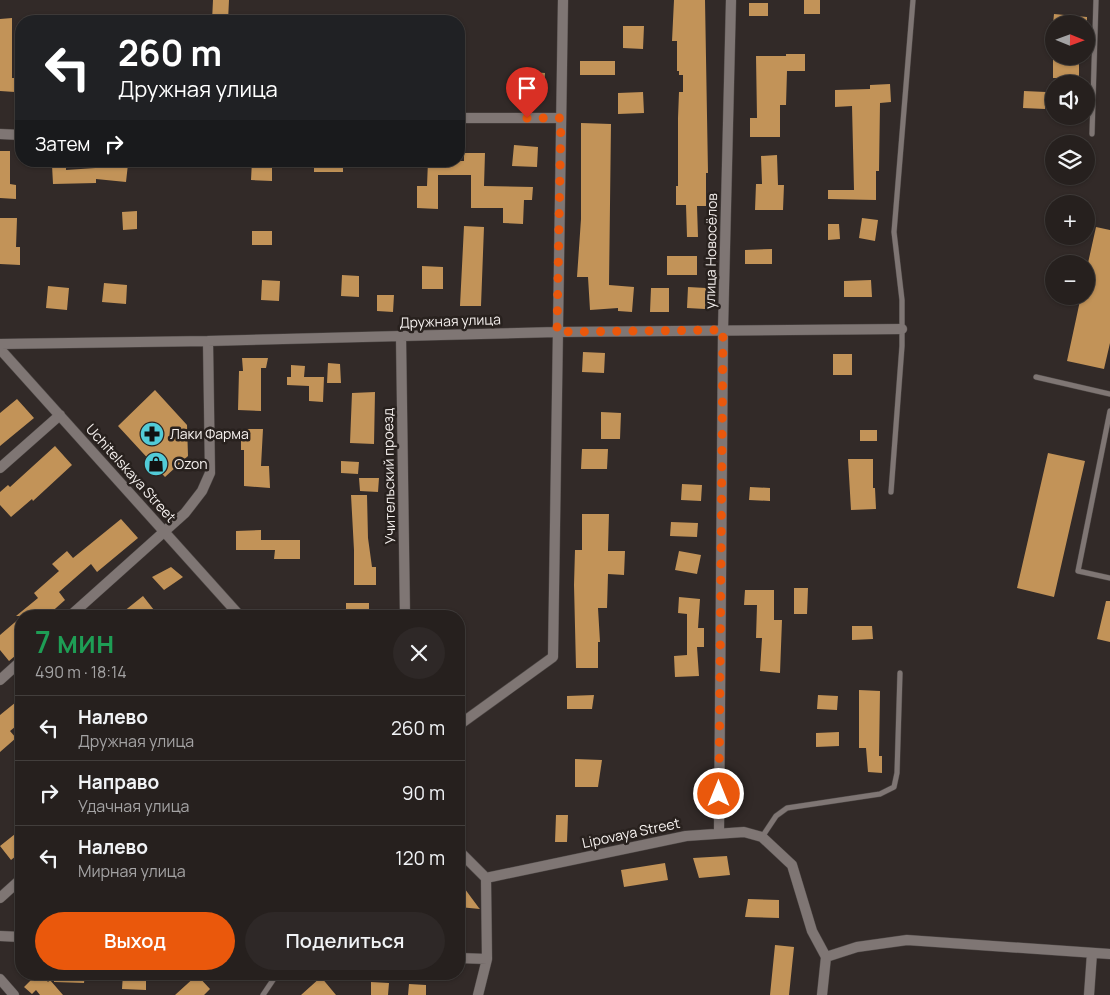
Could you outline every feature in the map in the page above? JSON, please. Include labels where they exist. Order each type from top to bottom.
[{"type":"street","points":[[465,721],[553,656],[563,0]]},
{"type":"street","name":"улица Новосёлов","points":[[719,832],[723,330],[731,0]]},
{"type":"street","points":[[465,118],[561,118]]},
{"type":"street","points":[[0,134],[15,135]]},
{"type":"street","name":"Дружная улица","points":[[0,344],[557,332],[902,329]]},
{"type":"street","name":"Учительский проезд","points":[[401,336],[405,610]]},
{"type":"street","points":[[77,610],[185,513],[202,491],[210,473],[208,341]]},
{"type":"street","name":"Uchitelskaya Street","points":[[0,349],[235,610]]},
{"type":"street","points":[[0,468],[60,415]]},
{"type":"street","points":[[0,680],[15,666]]},
{"type":"street","name":"Lipovaya Street","points":[[486,878],[686,836],[719,832],[744,832],[762,837]]},
{"type":"street","points":[[762,837],[792,865],[812,931],[826,957],[822,995]]},
{"type":"street","points":[[465,857],[486,878],[487,959],[478,995]]},
{"type":"street","points":[[0,898],[15,884]]},
{"type":"street","points":[[0,936],[15,937]]},
{"type":"street","points":[[826,957],[857,947],[907,940],[1110,954]]},
{"type":"street","points":[[1089,995],[1092,953]]},
{"type":"street","points":[[465,958],[487,959]]},
{"type":"street","points":[[0,979],[14,995]]},
{"type":"lane","points":[[891,492],[902,329],[902,300],[894,232],[912,0]]},
{"type":"lane","points":[[1092,134],[1096,0]]},
{"type":"lane","points":[[1036,377],[1110,394]]},
{"type":"lane","points":[[1110,411],[1078,570],[1110,578]]},
{"type":"lane","points":[[762,837],[776,816],[787,808],[880,794],[894,787],[897,773],[900,673]]},
{"type":"lane","points":[[263,995],[273,980]]},
{"type":"building","points":[[213,0],[229,0],[228,15],[212,15]]},
{"type":"building","points":[[674,0],[705,0],[708,173],[706,173],[706,206],[697,206],[698,237],[687,237],[686,205],[676,205],[679,92],[683,92],[683,75],[679,75],[679,71],[677,71],[677,41],[672,41]]},
{"type":"building","points":[[804,0],[820,0],[820,14],[804,14]]},
{"type":"building","points":[[749,3],[768,3],[768,16],[749,16]]},
{"type":"building","points":[[12,18],[12,78],[15,78],[15,92],[0,91],[0,19]]},
{"type":"building","points":[[623,26],[644,26],[643,49],[623,48]]},
{"type":"building","points":[[786,54],[805,54],[805,71],[787,71],[786,105],[780,105],[780,137],[750,137],[750,118],[757,118],[756,56],[786,56]]},
{"type":"building","points":[[580,61],[615,61],[615,75],[580,75]]},
{"type":"building","points":[[1053,65],[1079,65],[1079,75],[1053,75]]},
{"type":"building","points":[[530,72],[545,73],[543,101],[529,100]]},
{"type":"building","points":[[890,84],[891,102],[880,103],[879,171],[876,171],[876,200],[828,199],[828,190],[854,190],[852,106],[835,107],[835,90],[870,89],[870,85]]},
{"type":"building","points":[[1024,91],[1045,92],[1045,109],[1023,108]]},
{"type":"building","points":[[643,92],[644,113],[618,114],[618,93]]},
{"type":"building","points":[[581,123],[611,124],[609,285],[634,287],[632,312],[618,311],[618,308],[590,310],[588,277],[577,277],[581,219]]},
{"type":"building","points":[[514,145],[538,147],[537,167],[512,166]]},
{"type":"building","points":[[0,151],[10,151],[10,184],[16,185],[16,199],[0,198]]},
{"type":"building","points":[[465,153],[485,153],[484,186],[533,187],[532,200],[524,200],[523,224],[503,223],[503,208],[471,208],[471,175],[438,175],[438,209],[417,208],[417,186],[427,186],[428,167],[465,167]]},
{"type":"building","points":[[777,155],[778,185],[784,185],[783,210],[755,210],[756,184],[762,184],[761,156]]},
{"type":"building","points":[[52,167],[66,167],[66,170],[128,167],[126,182],[96,179],[96,183],[53,184]]},
{"type":"building","points":[[252,167],[272,167],[272,181],[251,180]]},
{"type":"building","points":[[314,167],[343,167],[343,172],[314,172]]},
{"type":"building","points":[[137,211],[137,229],[123,230],[122,212]]},
{"type":"building","points":[[0,218],[17,218],[16,247],[20,247],[20,265],[0,264]]},
{"type":"building","points":[[862,218],[878,220],[875,241],[859,238]]},
{"type":"building","points":[[828,224],[839,224],[840,239],[828,240]]},
{"type":"building","points":[[464,226],[484,227],[481,306],[460,306]]},
{"type":"building","points":[[1096,227],[1110,230],[1110,343],[1104,369],[1067,361],[1079,305],[1095,305],[1095,255],[1090,255],[1092,245],[1095,245]]},
{"type":"building","points":[[252,231],[272,231],[272,245],[252,245]]},
{"type":"building","points":[[772,249],[772,264],[745,264],[745,250]]},
{"type":"building","points":[[667,256],[697,256],[697,275],[667,275]]},
{"type":"building","points":[[422,266],[443,267],[443,289],[422,289]]},
{"type":"building","points":[[342,275],[359,276],[359,297],[341,296]]},
{"type":"building","points":[[262,280],[280,281],[279,301],[261,300]]},
{"type":"building","points":[[871,280],[872,297],[844,297],[844,281]]},
{"type":"building","points":[[104,283],[127,285],[126,304],[102,302]]},
{"type":"building","points":[[48,286],[69,288],[67,310],[46,308]]},
{"type":"building","points":[[688,287],[706,288],[705,309],[687,308]]},
{"type":"building","points":[[651,288],[669,288],[669,312],[650,312]]},
{"type":"building","points":[[377,295],[394,295],[393,312],[377,311]]},
{"type":"building","points":[[583,352],[605,353],[604,373],[582,372]]},
{"type":"building","points":[[833,354],[852,354],[852,375],[833,375]]},
{"type":"building","points":[[242,358],[268,358],[266,368],[261,368],[261,411],[238,410],[239,371],[243,371]]},
{"type":"building","points":[[328,363],[340,364],[341,383],[327,383]]},
{"type":"building","points":[[291,365],[305,366],[304,377],[324,377],[323,402],[309,401],[309,386],[287,385],[287,377],[291,377]]},
{"type":"building","points":[[155,390],[187,425],[188,456],[165,477],[118,426]]},
{"type":"building","points":[[375,392],[374,444],[350,443],[352,393]]},
{"type":"building","points":[[17,399],[34,418],[0,446],[0,413]]},
{"type":"building","points":[[601,412],[621,413],[620,439],[601,439]]},
{"type":"building","points":[[241,429],[263,429],[261,466],[269,466],[270,488],[244,486],[244,450],[241,450]]},
{"type":"building","points":[[860,430],[877,430],[877,441],[860,441]]},
{"type":"building","points":[[55,446],[72,465],[33,501],[32,499],[11,517],[0,505],[0,492],[8,485],[10,487]]},
{"type":"building","points":[[582,449],[608,449],[607,469],[581,469]]},
{"type":"building","points":[[1048,453],[1085,461],[1054,597],[1017,588]]},
{"type":"building","points":[[848,459],[873,459],[873,488],[875,488],[876,509],[851,510]]},
{"type":"building","points":[[341,461],[359,462],[358,474],[341,473]]},
{"type":"building","points":[[359,478],[379,478],[378,492],[360,491]]},
{"type":"building","points":[[682,484],[702,485],[701,501],[681,500]]},
{"type":"building","points":[[750,487],[770,488],[770,501],[749,500]]},
{"type":"building","points":[[351,495],[367,495],[368,538],[372,567],[376,567],[376,585],[354,585]]},
{"type":"building","points":[[582,514],[609,514],[608,551],[625,551],[624,575],[608,574],[607,608],[598,608],[600,642],[598,642],[598,668],[576,668],[575,550],[582,550]]},
{"type":"building","points":[[121,519],[138,538],[97,572],[91,564],[59,592],[65,600],[54,610],[23,610],[38,598],[34,593],[59,571],[52,564],[67,551],[73,558]]},
{"type":"building","points":[[671,522],[698,523],[697,537],[670,536]]},
{"type":"building","points":[[261,530],[261,540],[300,540],[300,559],[274,559],[275,550],[236,550],[236,531]]},
{"type":"building","points":[[679,551],[701,555],[697,574],[675,570]]},
{"type":"building","points":[[171,567],[183,577],[164,590],[152,577]]},
{"type":"building","points":[[794,588],[808,588],[807,614],[794,614]]},
{"type":"building","points":[[745,590],[774,590],[774,620],[782,620],[780,673],[760,671],[762,638],[756,638],[757,605],[744,605]]},
{"type":"building","points":[[143,596],[154,610],[126,610]]},
{"type":"building","points":[[679,597],[700,599],[698,628],[704,628],[704,647],[697,647],[699,676],[675,677],[674,656],[687,655],[687,614],[678,613]]},
{"type":"building","points":[[1106,601],[1110,601],[1110,642],[1097,639]]},
{"type":"building","points":[[346,603],[369,603],[369,610],[346,610]]},
{"type":"building","points":[[15,622],[15,656],[9,661],[0,650],[0,635]]},
{"type":"building","points":[[852,626],[872,626],[873,639],[852,640]]},
{"type":"building","points":[[859,690],[880,691],[879,756],[882,756],[882,773],[868,772],[866,748],[859,748]]},
{"type":"building","points":[[594,695],[592,709],[567,709],[567,696]]},
{"type":"building","points":[[818,695],[838,696],[837,710],[817,709]]},
{"type":"building","points":[[15,703],[15,727],[10,731],[15,739],[0,752],[0,715]]},
{"type":"building","points":[[839,732],[839,746],[816,747],[816,733]]},
{"type":"building","points":[[575,759],[602,760],[598,787],[575,787]]},
{"type":"building","points":[[556,815],[568,815],[567,842],[555,842]]},
{"type":"building","points":[[15,834],[15,857],[11,860],[0,846]]},
{"type":"building","points":[[727,856],[730,875],[699,878],[693,858]]},
{"type":"building","points":[[665,863],[668,880],[624,887],[621,870]]},
{"type":"building","points":[[465,889],[479,908],[465,908]]},
{"type":"building","points":[[748,899],[779,900],[779,918],[745,917]]},
{"type":"building","points":[[775,945],[794,947],[789,995],[770,995]]},
{"type":"building","points":[[31,980],[46,980],[48,982],[50,980],[63,995],[40,995],[36,990],[32,994],[24,987]]},
{"type":"building","points":[[54,980],[84,980],[84,983],[54,982]]},
{"type":"building","points":[[123,980],[146,980],[146,990],[122,989]]},
{"type":"building","points":[[192,980],[202,980],[210,989],[204,995],[175,995]]},
{"type":"building","points":[[318,980],[324,980],[336,995],[301,995]]},
{"type":"building","points":[[371,982],[389,983],[388,995],[371,995]]},
{"type":"building","points":[[409,984],[426,985],[426,995],[408,995]]},
{"type":"place","name":"Лаки Фарма","points":[[152,434]]},
{"type":"place","name":"Ozon","points":[[156,464]]},
{"type":"route","points":[[527,118],[561,118],[557,332],[723,330],[719,794]]}]
